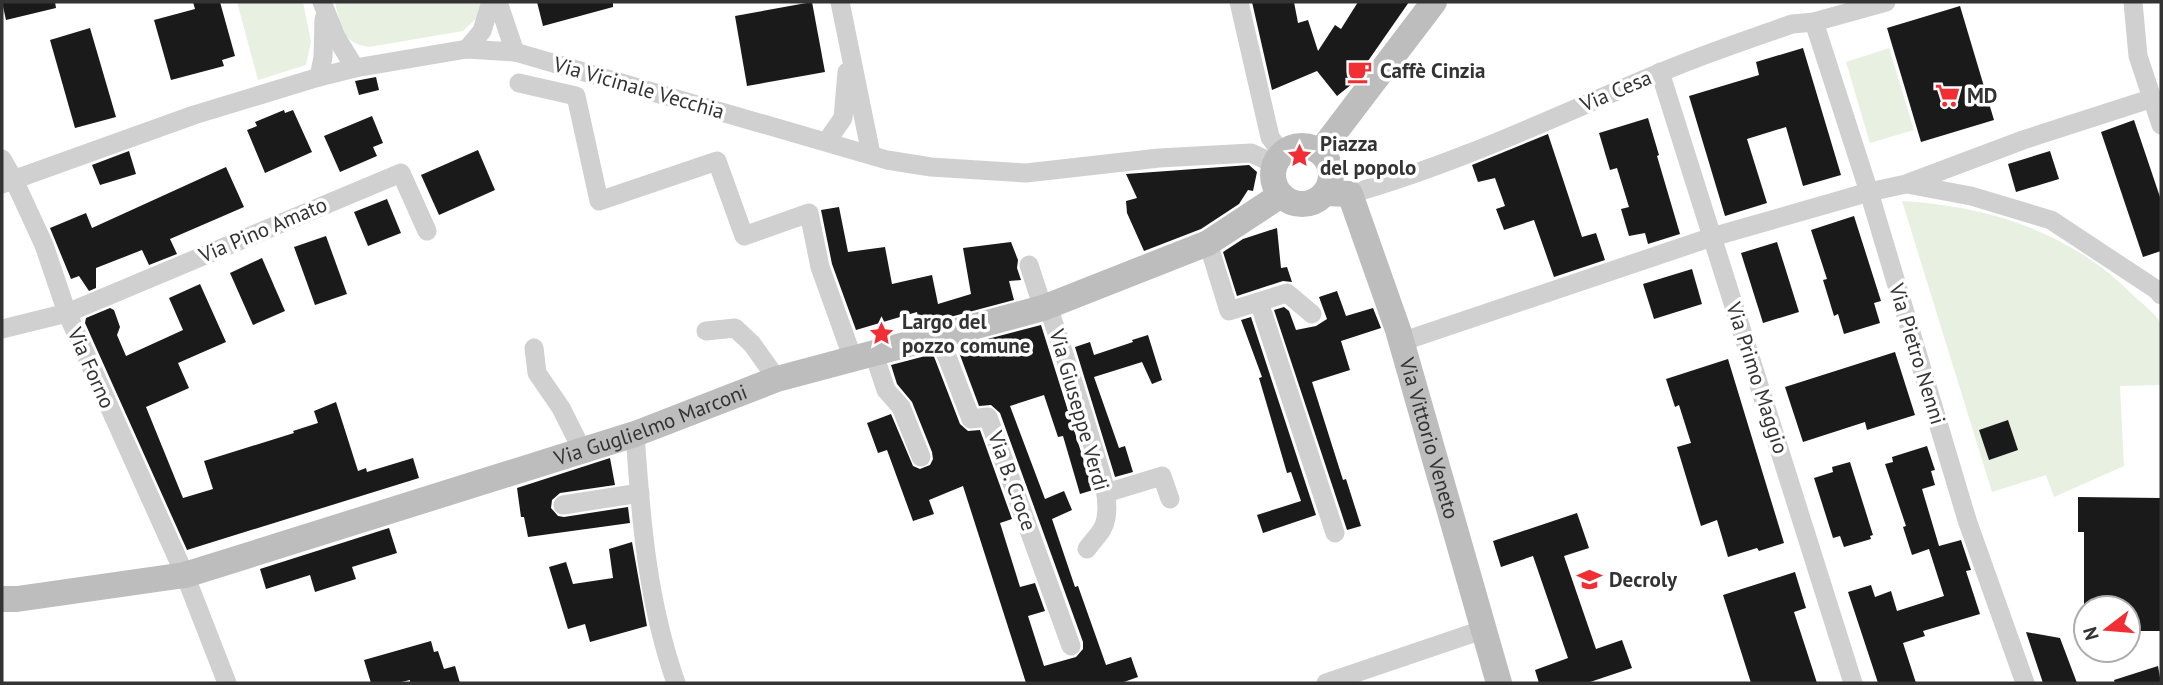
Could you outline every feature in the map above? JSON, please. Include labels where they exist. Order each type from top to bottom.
[{"type":"street","points":[[467,49],[482,31],[491,2]]},
{"type":"street","points":[[498,2],[515,52]]},
{"type":"street","points":[[827,141],[842,118],[845,98],[847,70],[839,2]]},
{"type":"street","points":[[839,2],[871,154]]},
{"type":"street","points":[[1239,2],[1270,137],[1278,159]]},
{"type":"street","points":[[1320,152],[1434,2]]},
{"type":"street","name":"Via Cesa","points":[[1338,194],[1405,179],[1464,157],[1660,72],[1792,24],[1814,22],[1886,2]]},
{"type":"street","points":[[2133,2],[2138,56],[2161,125]]},
{"type":"street","points":[[323,4],[336,37],[355,68]]},
{"type":"street","points":[[319,77],[324,57],[323,4]]},
{"type":"street","name":"Via Pietro Nenni","points":[[1814,22],[1869,192],[1966,520],[2025,683]]},
{"type":"street","name":"Via Vicinale Vecchia","points":[[8,182],[194,115],[319,77],[355,68],[467,49],[515,52],[887,160],[931,167],[1026,173],[1159,158],[1251,153],[1278,159]]},
{"type":"street","name":"Via Primo Maggio","points":[[1660,72],[1853,683]]},
{"type":"street","points":[[519,83],[576,96],[599,201],[717,161],[744,236],[808,213],[820,267],[864,357],[901,407],[921,457]]},
{"type":"street","points":[[1401,342],[1712,237],[1906,184],[2023,141],[2153,98]]},
{"type":"street","points":[[1305,146],[1320,152],[1326,159],[1338,194],[1303,204],[1291,202],[1281,195],[1275,186],[1273,175],[1278,159],[1289,149],[1305,146]]},
{"type":"street","name":"Via Forno","points":[[2,159],[8,182],[44,245],[67,313],[185,575],[227,683]]},
{"type":"street","name":"Via Pino Amato","points":[[67,313],[401,173],[427,231]]},
{"type":"street","points":[[1906,184],[1971,196],[2051,219],[2161,295]]},
{"type":"street","name":"Via Vittorio Veneto","points":[[1338,194],[1401,342],[1499,683]]},
{"type":"street","name":"Via Guglielmo Marconi","points":[[2,599],[185,575],[635,434],[777,379],[1046,307],[1208,243],[1281,195]]},
{"type":"street","points":[[1208,243],[1229,311],[1286,293],[1312,314]]},
{"type":"street","name":"Via Giuseppe Verdi","points":[[1029,265],[1086,421],[1106,493],[1107,518],[1102,532],[1087,550]]},
{"type":"street","points":[[1259,302],[1335,533]]},
{"type":"street","points":[[2,329],[67,313]]},
{"type":"street","points":[[706,331],[735,328],[752,344],[777,379]]},
{"type":"street","name":"Via B. Croce","points":[[939,336],[971,419],[988,416],[1071,646]]},
{"type":"street","points":[[534,348],[530,370],[561,408],[582,450]]},
{"type":"street","points":[[635,434],[643,547],[653,608],[676,683]]},
{"type":"street","points":[[1106,493],[1162,476],[1170,499]]},
{"type":"street","points":[[563,505],[640,493]]},
{"type":"street","points":[[1326,683],[1485,629]]},
{"type":"green space","points":[[237,2],[303,2],[311,42],[306,65],[258,80]]},
{"type":"green space","points":[[335,2],[482,2],[484,11],[463,31],[369,47],[353,42],[344,32]]},
{"type":"green space","points":[[1889,48],[1914,130],[1870,143],[1846,62]]},
{"type":"green space","points":[[1902,201],[1997,216],[2055,239],[2083,254],[2109,273],[2157,318],[2162,332],[2161,385],[2120,386],[2124,466],[2054,497],[2046,475],[1992,492]]},
{"type":"building","points":[[2,2],[55,2],[56,8],[6,20]]},
{"type":"building","points":[[193,2],[220,2],[235,56],[222,60],[224,66],[171,80],[154,20],[195,9]]},
{"type":"building","points":[[537,2],[613,2],[613,7],[543,26]]},
{"type":"building","points":[[812,2],[825,72],[747,86],[735,16]]},
{"type":"building","points":[[1252,2],[1294,2],[1298,23],[1308,20],[1318,51],[1335,25],[1341,29],[1358,2],[1409,2],[1352,84],[1337,96],[1317,71],[1272,90]]},
{"type":"building","points":[[1960,6],[1994,120],[1921,142],[1887,28]]},
{"type":"building","points":[[90,28],[116,117],[75,128],[50,40]]},
{"type":"building","points":[[1803,48],[1841,175],[1803,186],[1786,127],[1747,139],[1767,203],[1725,216],[1689,96],[1759,75],[1756,62]]},
{"type":"building","points":[[376,77],[379,90],[359,95],[355,81]]},
{"type":"building","points":[[284,110],[285,113],[293,110],[312,152],[265,173],[247,130],[257,126],[255,122]]},
{"type":"building","points":[[372,116],[383,143],[373,147],[377,156],[340,172],[324,136]]},
{"type":"building","points":[[1648,118],[1680,234],[1648,244],[1645,233],[1629,236],[1621,209],[1629,207],[1617,168],[1610,170],[1599,133]]},
{"type":"building","points":[[2134,120],[2161,200],[2161,251],[2143,257],[2101,132]]},
{"type":"building","points":[[1548,134],[1582,237],[1596,233],[1605,260],[1554,277],[1534,220],[1504,230],[1496,209],[1505,206],[1495,178],[1478,182],[1472,165]]},
{"type":"building","points":[[478,150],[495,190],[439,215],[421,175]]},
{"type":"building","points":[[129,151],[136,174],[100,185],[92,165]]},
{"type":"building","points":[[2050,151],[2059,179],[2016,192],[2008,164]]},
{"type":"building","points":[[1249,165],[1257,172],[1253,191],[1248,190],[1239,204],[1201,229],[1144,251],[1127,213],[1126,201],[1137,198],[1126,174]]},
{"type":"building","points":[[226,167],[244,207],[170,239],[177,254],[149,265],[142,250],[96,268],[96,288],[89,291],[79,276],[71,279],[50,228],[86,213],[92,228]]},
{"type":"building","points":[[387,199],[401,233],[368,246],[354,212]]},
{"type":"building","points":[[839,207],[848,252],[885,247],[892,284],[932,275],[938,304],[971,294],[963,248],[1011,242],[1018,260],[1017,268],[1021,280],[1009,281],[1014,300],[920,325],[917,312],[856,330],[832,264],[821,210]]},
{"type":"building","points":[[1854,216],[1881,301],[1874,303],[1880,323],[1844,334],[1838,314],[1834,316],[1823,280],[1827,279],[1811,230]]},
{"type":"building","points":[[1277,228],[1281,268],[1287,267],[1292,282],[1283,281],[1237,296],[1223,252],[1243,239]]},
{"type":"building","points":[[326,236],[347,294],[315,305],[294,247]]},
{"type":"building","points":[[1777,242],[1799,312],[1763,323],[1741,253]]},
{"type":"building","points":[[262,258],[285,311],[253,325],[230,273]]},
{"type":"building","points":[[1692,269],[1702,304],[1654,319],[1643,284]]},
{"type":"building","points":[[200,284],[226,342],[178,363],[189,388],[146,407],[183,498],[213,489],[204,461],[318,423],[314,411],[336,402],[358,471],[366,468],[367,472],[413,458],[419,478],[187,550],[85,323],[86,318],[110,308],[114,310],[120,327],[117,335],[126,356],[183,330],[169,298]]},
{"type":"building","points":[[1337,291],[1346,316],[1373,308],[1381,328],[1341,341],[1350,370],[1312,382],[1343,480],[1346,479],[1361,526],[1347,530],[1274,310],[1284,307],[1289,311],[1296,330],[1316,326],[1327,319],[1319,297]]},
{"type":"building","points":[[1251,317],[1316,515],[1263,533],[1257,515],[1301,501],[1291,472],[1287,473],[1259,378],[1262,377],[1241,320]]},
{"type":"building","points":[[1041,325],[1093,490],[1080,494],[1063,436],[1058,437],[1044,395],[1010,406],[1045,499],[1064,491],[1072,510],[1052,519],[1106,665],[1131,657],[1138,677],[1121,683],[1026,683],[963,486],[929,500],[934,514],[913,521],[887,450],[878,453],[867,423],[891,414],[913,466],[920,469],[930,465],[932,452],[912,402],[897,384],[891,365],[933,354],[960,424],[968,431],[980,430],[1012,519],[1000,523],[1020,587],[1035,583],[1045,611],[1028,616],[1044,666],[1076,657],[1083,649],[1083,642],[1000,413],[991,405],[979,406],[957,347]]},
{"type":"building","points":[[1148,335],[1162,380],[1152,384],[1142,362],[1094,377],[1119,448],[1125,446],[1133,472],[1115,477],[1075,347],[1090,342],[1094,355]]},
{"type":"building","points":[[1895,352],[1915,415],[1867,430],[1865,422],[1803,442],[1785,387]]},
{"type":"building","points":[[1728,359],[1784,543],[1728,557],[1717,520],[1701,526],[1677,447],[1691,443],[1679,405],[1675,407],[1666,379]]},
{"type":"building","points":[[2008,420],[2018,450],[1989,460],[1979,430]]},
{"type":"building","points":[[1927,446],[1935,470],[1931,471],[1935,485],[1922,489],[1939,546],[1961,540],[1971,570],[1966,571],[1980,614],[1923,631],[1925,636],[1903,643],[1916,683],[1878,683],[1848,592],[1871,585],[1875,597],[1891,591],[1897,611],[1944,596],[1929,549],[1912,555],[1903,527],[1906,526],[1885,464],[1893,462],[1892,457]]},
{"type":"building","points":[[610,458],[615,485],[560,493],[552,500],[551,508],[558,516],[564,517],[628,507],[630,523],[528,537],[524,517],[521,517],[517,488]]},
{"type":"building","points":[[1850,462],[1873,535],[1870,536],[1871,539],[1844,547],[1840,536],[1833,538],[1814,478],[1833,472],[1832,467]]},
{"type":"building","points":[[2078,497],[2161,498],[2161,631],[2142,631],[2142,594],[2084,594],[2084,532],[2078,532]]},
{"type":"building","points":[[1577,513],[1589,548],[1564,556],[1596,649],[1622,640],[1632,668],[1587,683],[1539,683],[1535,670],[1568,658],[1533,556],[1501,567],[1493,541]]},
{"type":"building","points":[[389,528],[397,553],[352,567],[356,579],[315,592],[310,575],[266,589],[260,569]]},
{"type":"building","points":[[632,542],[647,626],[590,642],[585,624],[568,629],[549,567],[566,562],[573,584],[613,578],[609,549]]},
{"type":"building","points":[[1795,572],[1806,608],[1794,612],[1817,683],[1751,683],[1723,595]]},
{"type":"building","points":[[2026,632],[2060,638],[2077,683],[2043,683]]},
{"type":"building","points":[[431,641],[434,652],[438,651],[444,669],[455,666],[460,683],[410,683],[410,680],[371,683],[364,660]]},
{"type":"building","points":[[2158,666],[2161,683],[2115,683],[2114,680]]},
{"type":"place","name":"Caffè Cinzia","points":[[1360,71]]},
{"type":"place","name":"MD","points":[[1947,96]]},
{"type":"place","name":"Piazza del popolo","points":[[1300,156]]},
{"type":"place","name":"Largo del pozzo comune","points":[[882,334]]},
{"type":"place","name":"Decroly","points":[[1589,580]]}]
